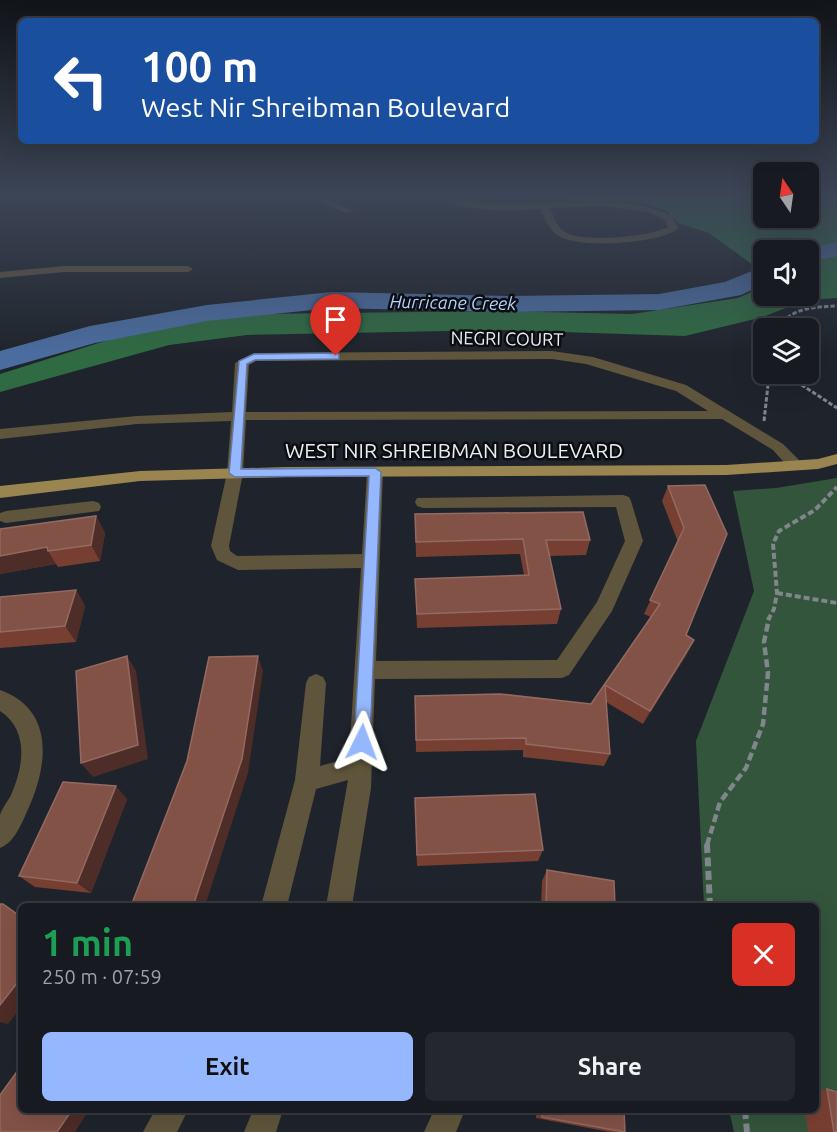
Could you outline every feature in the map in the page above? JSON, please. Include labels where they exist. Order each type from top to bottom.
[{"type":"main road","name":"WEST NIR SHREIBMAN BOULEVARD","points":[[7,491],[140,476],[235,473],[726,471],[818,464],[837,459]]},
{"type":"street","points":[[0,275],[64,269],[188,269]]},
{"type":"street","name":"NEGRI COURT","points":[[239,416],[243,363],[254,357],[541,355],[588,360],[681,388],[778,447],[796,465]]},
{"type":"street","points":[[0,434],[137,420],[239,416],[723,414]]},
{"type":"street","points":[[239,416],[235,473],[220,546],[222,554],[228,560],[238,563],[371,561]]},
{"type":"street","points":[[340,903],[361,766],[375,472]]},
{"type":"street","points":[[7,491],[3,517],[93,507]]},
{"type":"street","points":[[366,670],[562,669],[605,606],[634,541],[623,501],[423,502]]},
{"type":"street","points":[[275,903],[307,780],[316,683]]},
{"type":"street","points":[[0,699],[24,715],[31,731],[33,754],[28,782],[10,822],[0,836]]},
{"type":"street","points":[[307,780],[361,766]]},
{"type":"street","points":[[159,1132],[171,1113]]},
{"type":"street","points":[[260,1132],[267,1113]]},
{"type":"street","points":[[440,1132],[449,1113]]},
{"type":"path","points":[[785,318],[796,311],[837,306]]},
{"type":"path","points":[[764,438],[769,384]]},
{"type":"path","points":[[800,384],[837,408]]},
{"type":"path","points":[[710,903],[707,842],[720,802],[746,768],[763,724],[768,673],[764,642],[777,593],[773,544],[779,531],[815,510],[837,487]]},
{"type":"path","points":[[777,593],[837,603]]},
{"type":"path","points":[[745,1113],[747,1132]]},
{"type":"green space","points":[[731,249],[753,249],[753,265]]},
{"type":"green space","points":[[819,249],[837,249],[837,298],[819,299],[819,261],[824,259],[819,258]]},
{"type":"green space","points":[[753,291],[753,306],[791,306],[763,317],[685,336],[499,330],[247,335],[169,345],[0,392],[0,374],[143,329],[257,314],[501,311],[632,314],[738,298]]},
{"type":"green space","points":[[837,478],[837,1132],[734,1132],[730,1113],[819,1113],[819,903],[704,903],[696,741],[754,591],[733,491],[776,488]]},
{"type":"building","points":[[705,485],[727,534],[686,635],[694,640],[650,711],[605,685],[610,754],[526,744],[526,738],[416,740],[415,696],[500,694],[591,704],[660,604],[650,600],[684,528],[668,486]]},
{"type":"building","points":[[583,512],[590,540],[546,540],[561,609],[417,614],[415,579],[529,575],[523,539],[416,542],[415,514]]},
{"type":"building","points":[[96,516],[91,545],[48,551],[47,547],[0,556],[0,529]]},
{"type":"building","points":[[76,590],[65,626],[0,632],[0,597]]},
{"type":"building","points":[[127,656],[138,745],[81,763],[76,671]]},
{"type":"building","points":[[258,656],[242,759],[194,903],[132,903],[187,761],[209,657]]},
{"type":"building","points":[[63,782],[116,786],[77,883],[19,876]]},
{"type":"building","points":[[535,794],[543,850],[417,855],[415,798]]},
{"type":"building","points":[[547,870],[614,881],[615,903],[546,903]]},
{"type":"building","points":[[0,904],[3,904],[18,915],[18,982],[0,1005]]},
{"type":"building","points":[[18,1070],[18,1113],[70,1113],[57,1132],[0,1132],[0,1095]]},
{"type":"building","points":[[827,1089],[837,1092],[837,1132],[834,1132]]},
{"type":"building","points":[[542,1113],[624,1113],[625,1132],[542,1117]]},
{"type":"waterway","name":"Hurricane Creek","points":[[819,253],[837,249]]},
{"type":"waterway","name":"Hurricane Creek","points":[[0,361],[90,335],[207,313],[332,300],[507,304],[659,302],[732,289],[753,279]]},
{"type":"route","points":[[336,356],[254,357],[243,363],[235,473],[375,472],[362,742]]}]
